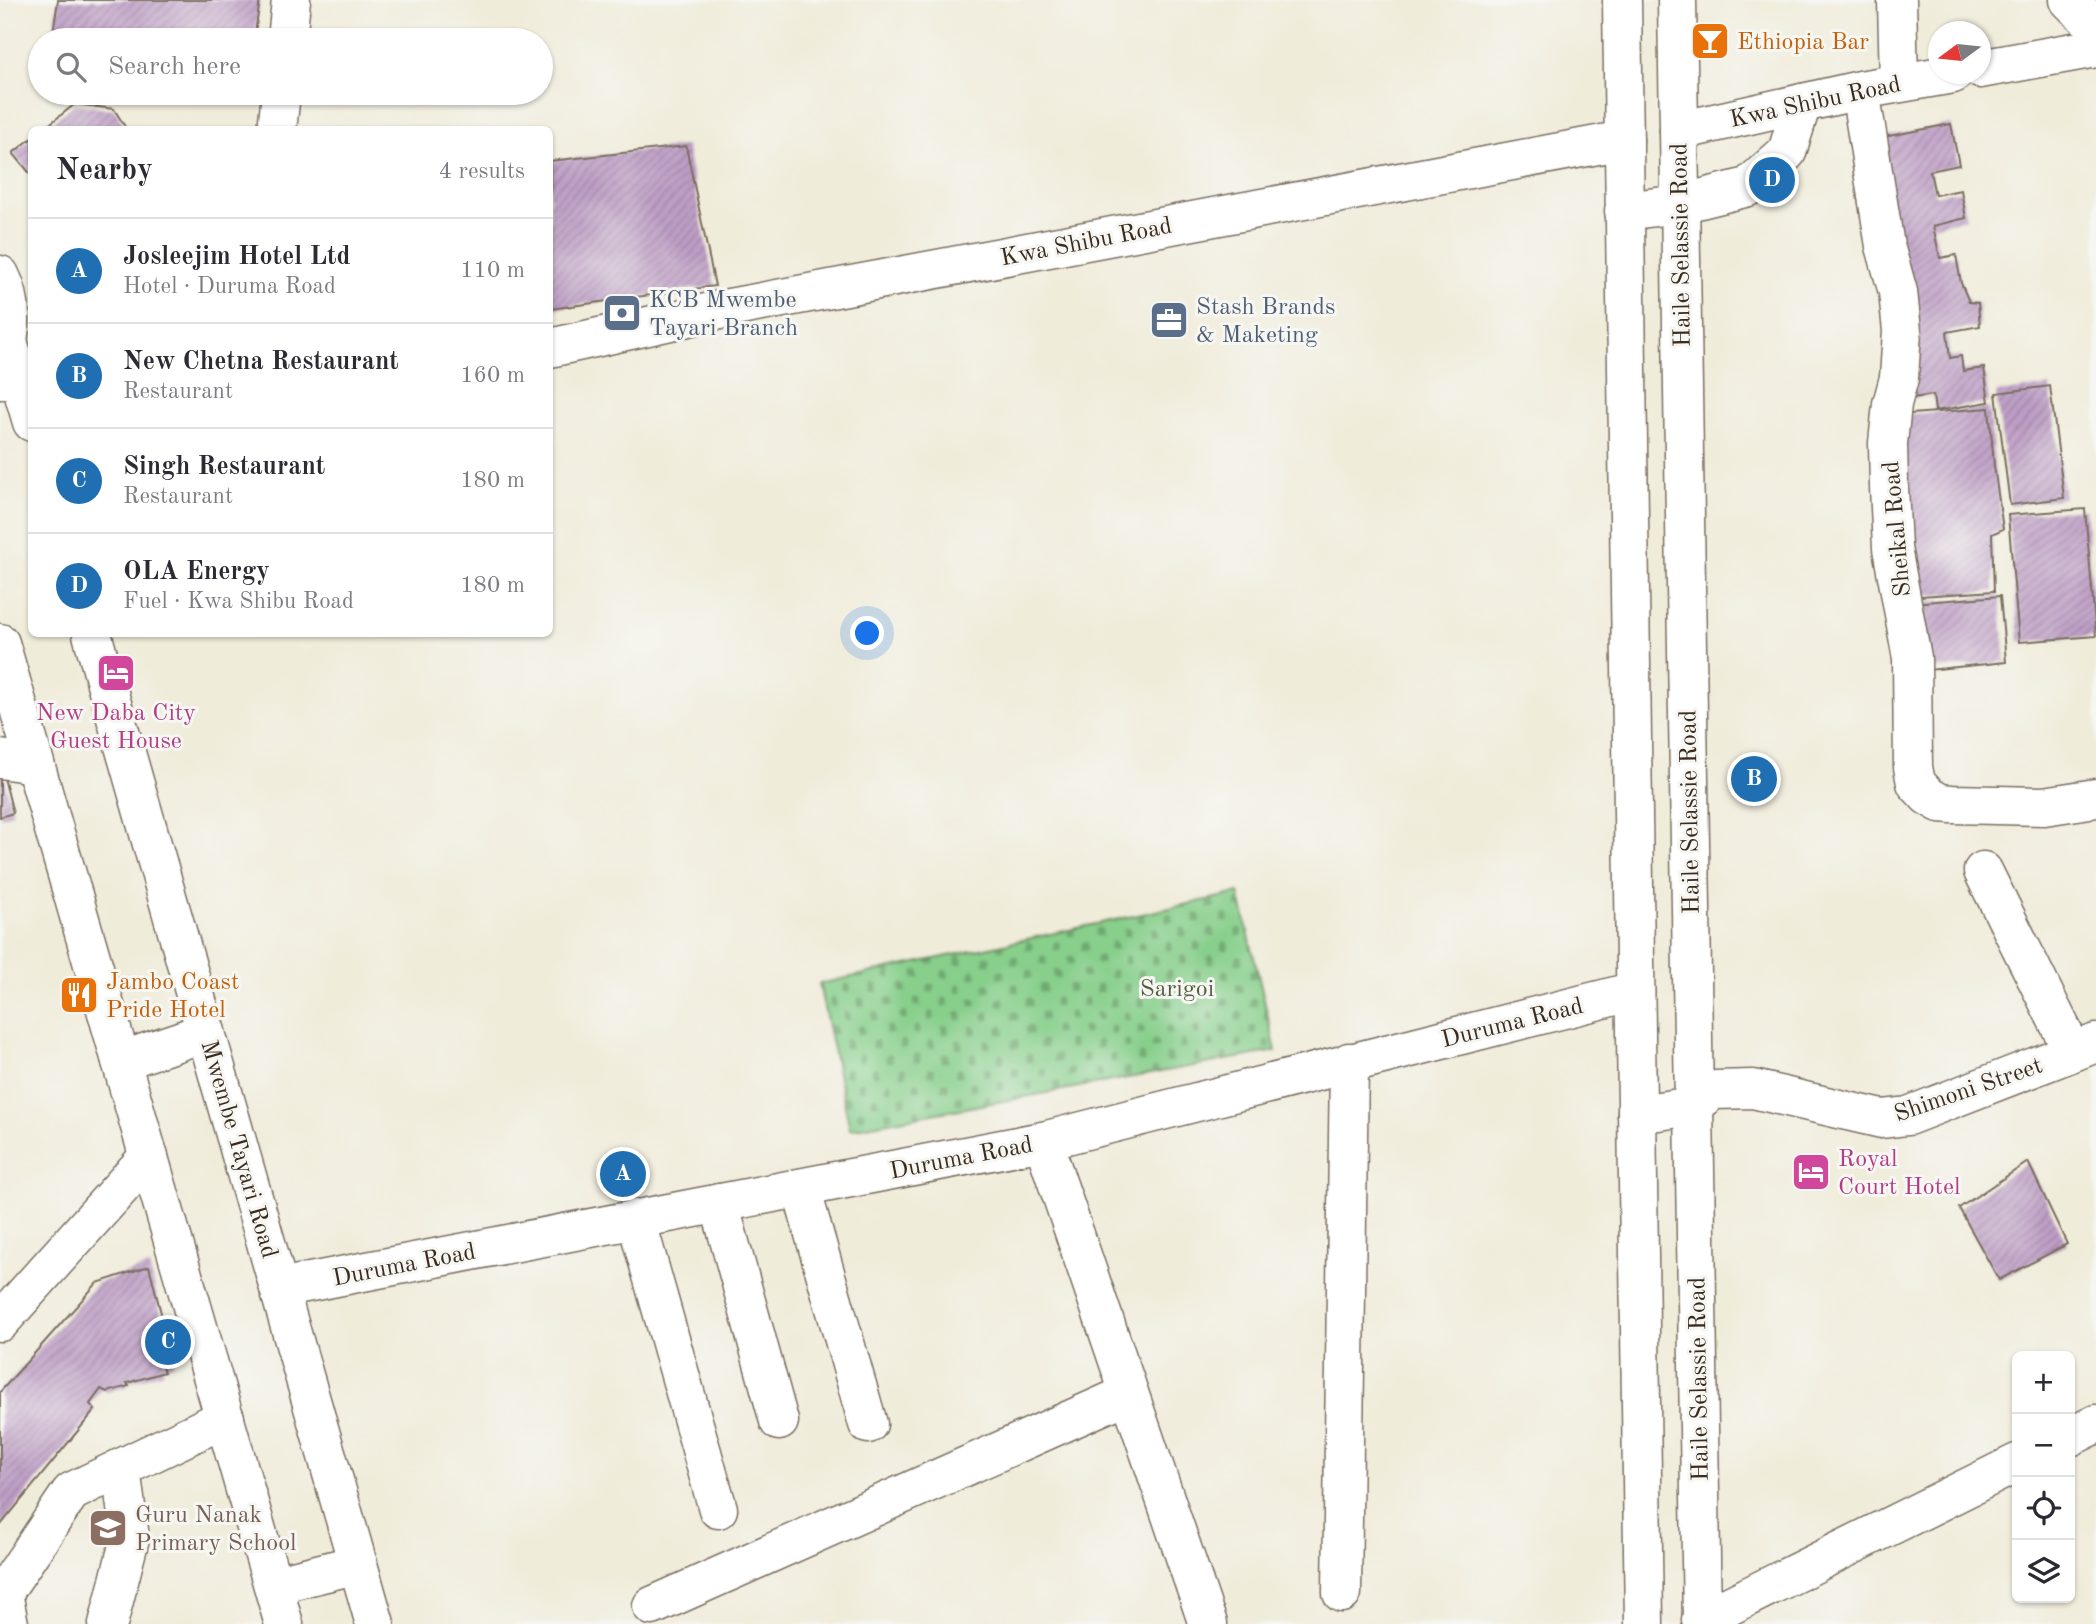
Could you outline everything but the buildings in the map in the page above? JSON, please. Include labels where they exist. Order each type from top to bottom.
[{"type":"main road","points":[[288,28],[291,0]]},
{"type":"main road","points":[[1898,0],[1899,83]]},
{"type":"main road","points":[[2069,0],[2096,27]]},
{"type":"main road","points":[[1644,1624],[1622,12],[1677,8]]},
{"type":"main road","name":"Haile Selassie Road","points":[[1677,8],[1702,1622]]},
{"type":"main road","points":[[1991,67],[2096,48]]},
{"type":"main road","name":"Kwa Shibu Road","points":[[1679,131],[1860,90],[1928,78]]},
{"type":"main road","name":"Sheikal Road","points":[[1860,90],[1885,246],[1898,292],[1902,331],[1899,378],[1892,404],[1888,443],[1889,487],[1892,548],[1912,658],[1911,719],[1916,783],[1928,796],[1940,803],[1952,804],[2044,806],[2096,798]]},
{"type":"main road","points":[[1624,211],[1680,204],[1748,187],[1787,152],[1802,103]]},
{"type":"main road","points":[[277,126],[280,105]]},
{"type":"main road","name":"Kwa Shibu Road","points":[[553,347],[724,309],[1624,140]]},
{"type":"main road","points":[[0,275],[17,326],[28,396]]},
{"type":"main road","points":[[0,380],[17,326]]},
{"type":"main road","name":"Mwembe Tayari Road","points":[[93,637],[376,1624]]},
{"type":"main road","points":[[0,643],[17,762],[121,1061],[284,1624]]},
{"type":"main road","points":[[1983,871],[2085,1047]]},
{"type":"main road","name":"Duruma Road","points":[[279,1288],[1044,1140],[1635,991]]},
{"type":"main road","points":[[121,1061],[206,1032]]},
{"type":"main road","name":"Shimoni Street","points":[[1637,1114],[1694,1106],[1715,1090],[1752,1089],[1882,1119],[1908,1116],[2085,1047]]},
{"type":"main road","points":[[1342,1593],[1349,1062]]},
{"type":"main road","points":[[1695,1159],[1710,1121],[1752,1089]]},
{"type":"main road","points":[[1044,1140],[1208,1624]]},
{"type":"main road","points":[[0,1322],[149,1156]]},
{"type":"main road","points":[[801,1188],[868,1424]]},
{"type":"main road","points":[[719,1203],[779,1421]]},
{"type":"main road","points":[[636,1219],[718,1509]]},
{"type":"main road","points":[[652,1606],[1128,1394]]},
{"type":"main road","points":[[9,1624],[3,1593],[71,1492],[225,1418]]},
{"type":"main road","points":[[2075,1434],[2096,1424]]},
{"type":"main road","points":[[1702,1622],[2012,1466]]},
{"type":"main road","points":[[108,1624],[130,1538],[121,1468]]},
{"type":"main road","points":[[273,1584],[358,1563]]},
{"type":"green space","name":"Sarigoi","points":[[1239,893],[1276,1051],[850,1129],[819,984]]},
{"type":"place","name":"Ethiopia Bar","points":[[1710,41]]},
{"type":"place","name":"OLA Energy","points":[[1772,180]]},
{"type":"place","name":"KCB Mwembe Tayari Branch","points":[[622,313]]},
{"type":"place","name":"Stash Brands & Maketing","points":[[1169,320]]},
{"type":"place","name":"New Daba City Guest House","points":[[116,673]]},
{"type":"place","name":"New Chetna Restaurant","points":[[1754,779]]},
{"type":"place","name":"Jambo Coast Pride Hotel","points":[[79,995]]},
{"type":"place","name":"Royal Court Hotel","points":[[1811,1172]]},
{"type":"place","name":"Josleejim Hotel Ltd","points":[[623,1174]]},
{"type":"place","name":"Singh Restaurant","points":[[168,1342]]},
{"type":"place","name":"Guru Nanak Primary School","points":[[108,1528]]}]
